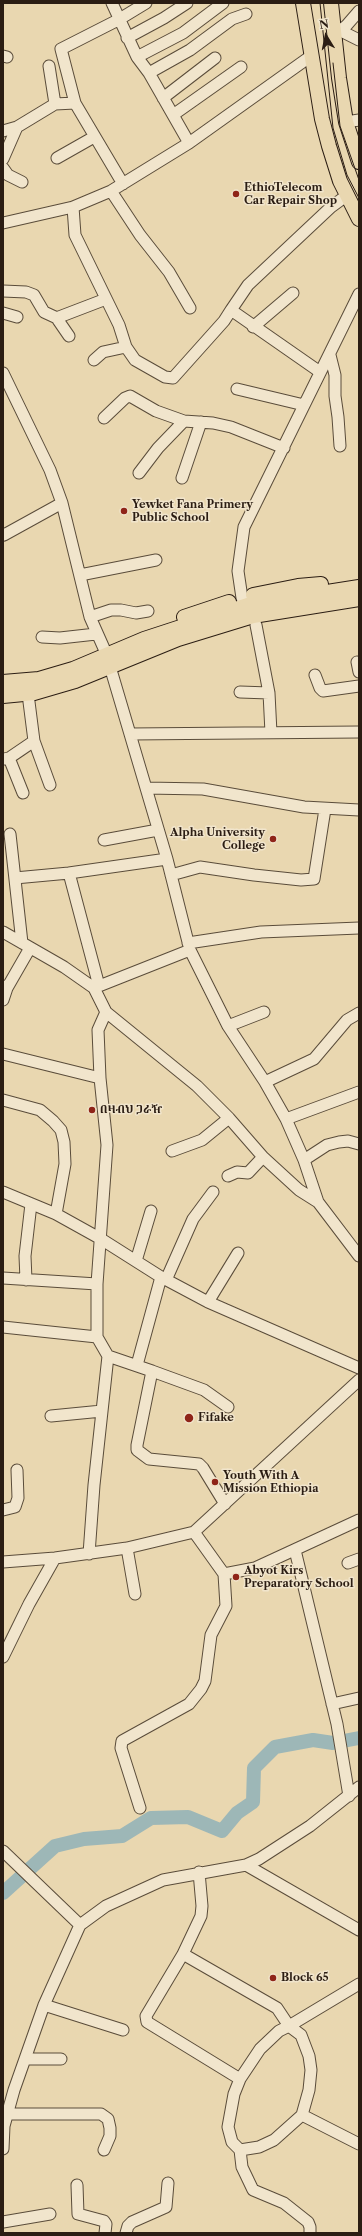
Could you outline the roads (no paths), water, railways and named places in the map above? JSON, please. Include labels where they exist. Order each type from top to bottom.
[{"type":"main road","points":[[303,3],[322,119],[331,153],[346,196],[359,219]]},
{"type":"main road","points":[[331,3],[338,33],[359,162]]},
{"type":"main road","points":[[3,696],[28,694],[75,681],[108,659],[144,639],[156,629],[191,614],[242,598],[298,586],[359,580]]},
{"type":"main road","points":[[144,639],[251,604],[359,586]]},
{"type":"main road","points":[[142,654],[178,639],[253,616],[359,599]]},
{"type":"main road","points":[[3,682],[39,679],[108,659],[142,654],[156,654],[256,625],[359,605]]},
{"type":"street","points":[[112,3],[118,20],[137,57],[149,73],[189,143]]},
{"type":"street","points":[[123,184],[75,103],[61,49],[118,20],[146,3]]},
{"type":"street","points":[[127,38],[164,18],[187,3]]},
{"type":"street","points":[[137,57],[182,33],[223,3]]},
{"type":"street","points":[[359,10],[338,33],[359,40]]},
{"type":"street","points":[[149,73],[190,50],[232,19],[246,14]]},
{"type":"street","points":[[3,223],[73,207],[111,191],[189,143],[311,56]]},
{"type":"street","points":[[163,98],[215,58]]},
{"type":"street","points":[[49,66],[55,104]]},
{"type":"street","points":[[173,115],[241,67]]},
{"type":"street","points":[[3,131],[17,127],[55,104],[75,103]]},
{"type":"street","points":[[3,159],[17,127]]},
{"type":"street","points":[[57,158],[94,137]]},
{"type":"street","points":[[3,168],[8,175],[22,182]]},
{"type":"street","points":[[111,191],[140,235],[169,272],[190,308]]},
{"type":"street","points":[[73,207],[75,235],[119,325],[126,347],[135,360],[165,377],[173,378],[224,321],[248,285],[331,207],[346,196]]},
{"type":"street","points":[[3,291],[26,292],[34,295],[44,312],[57,318],[69,336]]},
{"type":"street","points":[[253,327],[293,293]]},
{"type":"street","points":[[242,598],[238,571],[244,527],[359,294]]},
{"type":"street","points":[[57,318],[106,298]]},
{"type":"street","points":[[231,310],[253,327],[320,372]]},
{"type":"street","points":[[3,313],[17,317]]},
{"type":"street","points":[[94,360],[103,352],[126,347]]},
{"type":"street","points":[[330,355],[335,374],[335,396],[340,446]]},
{"type":"street","points":[[3,373],[50,470],[62,503],[90,617],[108,659],[167,858],[189,946],[228,1026],[265,1082],[286,1120],[304,1160],[318,1202],[359,1256]]},
{"type":"street","points":[[237,389],[304,405]]},
{"type":"street","points":[[104,418],[125,398],[130,396],[156,411],[184,421],[231,426],[284,448]]},
{"type":"street","points":[[139,473],[158,448],[184,421]]},
{"type":"street","points":[[182,478],[201,422]]},
{"type":"street","points":[[4,535],[62,503]]},
{"type":"street","points":[[80,575],[156,560]]},
{"type":"street","points":[[90,617],[111,610],[136,613],[148,611]]},
{"type":"street","points":[[256,625],[269,693],[271,732]]},
{"type":"street","points":[[42,637],[60,638],[96,634]]},
{"type":"street","points":[[315,675],[320,688],[323,691],[359,686]]},
{"type":"street","points":[[240,692],[269,693]]},
{"type":"street","points":[[28,694],[34,741],[50,785]]},
{"type":"street","points":[[130,734],[359,732]]},
{"type":"street","points":[[23,793],[6,759],[34,741]]},
{"type":"street","points":[[146,788],[203,789],[325,809],[359,810]]},
{"type":"street","points":[[171,875],[200,867],[285,878],[314,878],[325,809]]},
{"type":"street","points":[[104,840],[158,830]]},
{"type":"street","points":[[3,1000],[5,987],[26,946],[15,878],[10,834]]},
{"type":"street","points":[[15,878],[70,873],[167,858]]},
{"type":"street","points":[[70,873],[97,987],[106,1012],[197,1086],[229,1118],[263,1157],[299,1190],[318,1202]]},
{"type":"street","points":[[97,987],[189,946],[261,932],[359,928]]},
{"type":"street","points":[[3,932],[97,987]]},
{"type":"street","points":[[89,1554],[108,1356],[96,1337],[97,1284],[107,1145],[100,1078],[98,1030],[106,1012]]},
{"type":"street","points":[[228,1026],[264,1012]]},
{"type":"street","points":[[265,1082],[314,1059],[347,1020],[359,1013]]},
{"type":"street","points":[[3,1054],[100,1078]]},
{"type":"street","points":[[286,1120],[359,1092]]},
{"type":"street","points":[[3,1100],[40,1110],[53,1120],[61,1130],[64,1142],[65,1164],[56,1214]]},
{"type":"street","points":[[172,1151],[202,1140],[229,1118]]},
{"type":"street","points":[[304,1160],[327,1145],[348,1141],[359,1144]]},
{"type":"street","points":[[228,1176],[237,1172],[248,1173],[263,1157]]},
{"type":"street","points":[[3,1192],[56,1214],[101,1239],[164,1278],[208,1302],[359,1368]]},
{"type":"street","points":[[137,1364],[164,1278],[192,1219],[212,1192]]},
{"type":"street","points":[[26,1280],[25,1256],[31,1204]]},
{"type":"street","points":[[136,1261],[151,1212]]},
{"type":"street","points":[[208,1302],[238,1253]]},
{"type":"street","points":[[3,1278],[97,1284]]},
{"type":"street","points":[[3,1327],[96,1337]]},
{"type":"street","points":[[108,1356],[137,1364],[152,1372],[204,1390],[228,1408]]},
{"type":"street","points":[[152,1372],[137,1450],[150,1459],[199,1464],[225,1504]]},
{"type":"street","points":[[3,1562],[89,1554],[127,1548],[194,1532],[359,1380]]},
{"type":"street","points":[[52,1416],[102,1411]]},
{"type":"street","points":[[3,1510],[15,1506],[18,1498],[17,1470]]},
{"type":"street","points":[[224,1574],[255,1568],[359,1520]]},
{"type":"street","points":[[140,1808],[121,1748],[122,1742],[188,1704],[201,1689],[205,1681],[211,1634],[225,1610],[224,1574],[194,1532]]},
{"type":"street","points":[[127,1548],[135,1594]]},
{"type":"street","points":[[295,1550],[337,1724],[349,1796]]},
{"type":"street","points":[[3,1657],[29,1604],[55,1558]]},
{"type":"street","points":[[348,1563],[359,1559]]},
{"type":"street","points":[[332,1704],[359,1698]]},
{"type":"street","points":[[3,2149],[4,2126],[7,2114],[44,2005],[80,1925],[106,1906],[130,1893],[163,1880],[246,1864],[259,1860],[310,1826],[359,1787]]},
{"type":"street","points":[[3,1851],[80,1925]]},
{"type":"street","points":[[246,1864],[359,1930]]},
{"type":"street","points":[[199,1872],[202,1911],[183,1954],[146,2016],[147,2022],[240,2079]]},
{"type":"street","points":[[183,1954],[277,2008],[289,2026],[301,2034],[309,2056],[311,2070],[309,2090],[302,2115],[274,2140],[259,2147],[240,2150]]},
{"type":"street","points":[[310,2233],[308,2222],[284,2202],[253,2190],[242,2167],[240,2150],[232,2142],[228,2127],[234,2094],[240,2079],[260,2049],[279,2032],[359,1984]]},
{"type":"street","points":[[44,2005],[123,2030]]},
{"type":"street","points":[[26,2059],[61,2059]]},
{"type":"street","points":[[7,2114],[101,2114],[108,2119],[110,2128],[110,2136],[104,2150]]},
{"type":"street","points":[[302,2115],[359,2144]]},
{"type":"street","points":[[126,2233],[128,2226],[132,2222],[166,2207],[168,2183]]},
{"type":"street","points":[[77,2185],[78,2214],[104,2221],[106,2224],[105,2233]]},
{"type":"street","points":[[3,2222],[50,2214]]},
{"type":"waterway","points":[[3,1893],[55,1846],[84,1839],[122,1836],[151,1818],[188,1817],[222,1831],[237,1813],[253,1802],[254,1768],[275,1747],[313,1740],[333,1743],[359,1738]]},
{"type":"tram line","points":[[320,3],[333,128],[347,175],[359,198]]},
{"type":"tram line","points":[[333,63],[340,126],[359,180]]},
{"type":"place","name":"EthioTelecom Car Repair Shop","points":[[236,194]]},
{"type":"place","name":"Yewket Fana Primery Public School","points":[[124,511]]},
{"type":"place","name":"Alpha University College","points":[[273,839]]},
{"type":"place","name":"በዛብህ ጋራዥ","points":[[92,1110]]},
{"type":"place","name":"Fifake","points":[[189,1418]]},
{"type":"place","name":"Youth With A Mission Ethiopia","points":[[215,1482]]},
{"type":"place","name":"Abyot Kirs Preparatory School","points":[[236,1577]]},
{"type":"place","name":"Block 65","points":[[273,1978]]}]
